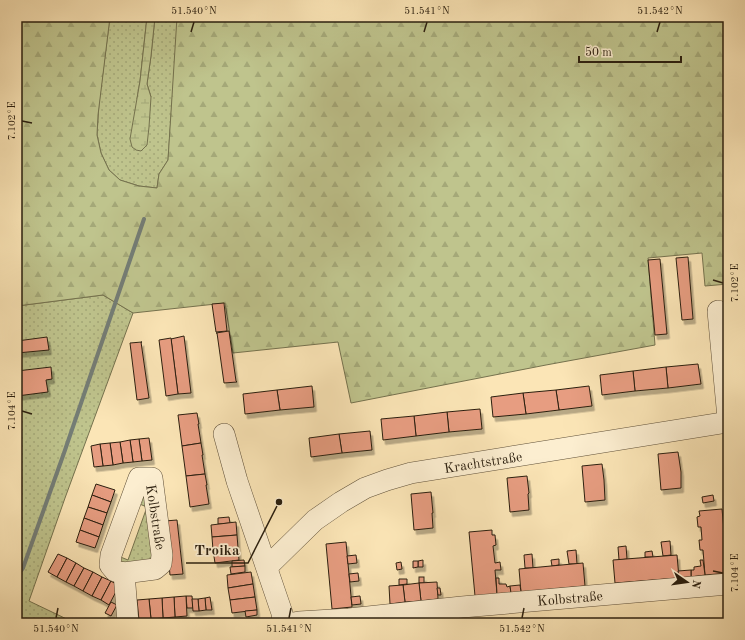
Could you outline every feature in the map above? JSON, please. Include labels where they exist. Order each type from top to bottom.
[{"type":"street","points":[[718,311],[728,418]]},
{"type":"street","name":"Krachtstraße","points":[[267,567],[315,520],[364,488],[387,480],[411,474],[728,422]]},
{"type":"street","points":[[224,434],[237,481],[282,613],[283,623]]},
{"type":"street","points":[[124,573],[128,623]]},
{"type":"street","name":"Kolbstraße","points":[[293,623],[349,619],[462,615],[728,584]]},
{"type":"green space","points":[[17,17],[110,17],[98,115],[97,135],[101,153],[109,170],[120,180],[139,186],[157,188],[159,174],[168,160],[177,17],[728,17],[728,284],[705,286],[702,253],[648,258],[655,345],[351,403],[338,342],[233,353],[225,303],[133,313],[103,295],[17,306]]},
{"type":"green space","points":[[110,17],[147,17],[137,99],[151,97],[147,84],[155,17],[178,17],[168,160],[159,174],[157,188],[139,186],[120,180],[109,170],[101,153],[97,135],[99,103]]},
{"type":"green space","points":[[147,17],[155,17],[147,84],[151,97],[149,127],[147,145],[141,151],[132,147],[130,139],[140,81]]},
{"type":"green space","points":[[103,295],[133,313],[29,601],[75,623],[17,623],[17,306]]},
{"type":"green space","points":[[142,497],[147,499],[150,503],[156,555],[154,561],[148,565],[126,567],[120,564],[118,556],[128,560],[147,507],[137,503]]},
{"type":"building","points":[[688,257],[693,319],[682,320],[676,258]]},
{"type":"building","points":[[660,259],[667,334],[655,335],[648,260]]},
{"type":"building","points":[[224,303],[227,331],[216,332],[212,304]]},
{"type":"building","points":[[229,331],[237,382],[224,383],[216,333]]},
{"type":"building","points":[[184,336],[191,393],[178,394],[171,339]]},
{"type":"building","points":[[47,337],[49,350],[17,353],[17,341]]},
{"type":"building","points":[[171,338],[178,394],[166,396],[159,340]]},
{"type":"building","points":[[141,342],[149,398],[137,400],[130,343]]},
{"type":"building","points":[[698,364],[701,384],[668,388],[666,367]]},
{"type":"building","points":[[51,367],[52,379],[46,380],[48,392],[17,396],[17,371]]},
{"type":"building","points":[[666,367],[668,388],[635,391],[633,371]]},
{"type":"building","points":[[633,371],[635,391],[602,395],[600,375]]},
{"type":"building","points":[[312,386],[314,407],[280,410],[277,390]]},
{"type":"building","points":[[589,386],[592,406],[559,410],[556,390]]},
{"type":"building","points":[[277,390],[280,410],[245,414],[243,394]]},
{"type":"building","points":[[556,390],[559,410],[526,414],[523,393]]},
{"type":"building","points":[[523,393],[526,414],[493,417],[491,397]]},
{"type":"building","points":[[480,409],[482,429],[449,432],[447,412]]},
{"type":"building","points":[[447,412],[449,432],[416,436],[414,416]]},
{"type":"building","points":[[197,413],[201,443],[182,446],[178,415]]},
{"type":"building","points":[[414,416],[416,436],[383,440],[381,419]]},
{"type":"building","points":[[370,431],[372,450],[342,453],[339,434]]},
{"type":"building","points":[[339,434],[342,453],[311,457],[309,438]]},
{"type":"building","points":[[149,438],[152,460],[142,461],[139,439]]},
{"type":"building","points":[[139,439],[142,461],[133,462],[130,440]]},
{"type":"building","points":[[130,440],[133,462],[123,463],[120,442]]},
{"type":"building","points":[[120,442],[123,463],[113,465],[110,443]]},
{"type":"building","points":[[110,443],[113,465],[103,466],[100,444]]},
{"type":"building","points":[[201,443],[205,474],[186,476],[182,446]]},
{"type":"building","points":[[100,444],[103,466],[94,467],[91,446]]},
{"type":"building","points":[[678,452],[681,472],[681,488],[661,490],[658,454]]},
{"type":"building","points":[[602,464],[605,500],[585,502],[582,466]]},
{"type":"building","points":[[205,474],[209,504],[190,507],[186,476]]},
{"type":"building","points":[[527,476],[529,510],[510,512],[507,478]]},
{"type":"building","points":[[96,484],[115,490],[111,502],[92,495]]},
{"type":"building","points":[[431,492],[433,528],[414,530],[411,494]]},
{"type":"building","points":[[92,495],[111,502],[107,513],[88,507]]},
{"type":"building","points":[[713,495],[714,501],[703,503],[702,497]]},
{"type":"building","points":[[88,507],[107,513],[103,525],[84,518]]},
{"type":"building","points":[[722,509],[728,573],[705,575],[703,550],[700,550],[699,540],[702,540],[701,527],[698,527],[697,517],[700,516],[699,511]]},
{"type":"building","points":[[229,517],[230,523],[218,524],[218,518]]},
{"type":"building","points":[[84,518],[103,525],[99,537],[80,530]]},
{"type":"building","points":[[177,520],[183,574],[170,575],[165,521]]},
{"type":"building","points":[[236,522],[237,535],[212,537],[211,525]]},
{"type":"building","points":[[80,530],[99,537],[95,548],[76,542]]},
{"type":"building","points":[[492,530],[492,535],[495,535],[496,545],[493,546],[495,563],[500,562],[501,570],[495,570],[497,594],[475,596],[469,532]]},
{"type":"building","points":[[237,535],[238,548],[213,550],[212,537]]},
{"type":"building","points":[[670,541],[671,555],[663,556],[661,542]]},
{"type":"building","points":[[346,542],[352,607],[332,609],[326,544]]},
{"type":"building","points":[[626,546],[627,559],[619,560],[618,547]]},
{"type":"building","points":[[238,548],[239,560],[215,563],[213,550]]},
{"type":"building","points":[[576,550],[577,564],[569,564],[567,551]]},
{"type":"building","points":[[652,551],[653,557],[645,557],[645,552]]},
{"type":"building","points":[[58,554],[67,558],[57,577],[48,572]]},
{"type":"building","points":[[532,554],[533,568],[525,568],[524,555]]},
{"type":"building","points":[[356,555],[357,563],[348,564],[347,556]]},
{"type":"building","points":[[677,555],[679,578],[615,583],[613,560]]},
{"type":"building","points":[[67,558],[76,563],[66,582],[57,577]]},
{"type":"building","points":[[559,559],[559,565],[552,566],[551,560]]},
{"type":"building","points":[[244,560],[245,566],[232,567],[232,561]]},
{"type":"building","points":[[423,560],[423,567],[418,567],[418,561]]},
{"type":"building","points":[[700,560],[703,560],[705,575],[691,577],[691,570],[694,570],[694,567],[701,566]]},
{"type":"building","points":[[413,561],[418,561],[418,567],[413,568]]},
{"type":"building","points":[[401,562],[402,569],[397,570],[396,563]]},
{"type":"building","points":[[76,563],[84,568],[74,586],[66,582]]},
{"type":"building","points":[[583,563],[585,586],[521,592],[519,569]]},
{"type":"building","points":[[245,566],[245,572],[231,574],[230,567]]},
{"type":"building","points":[[84,568],[93,572],[83,591],[74,586]]},
{"type":"building","points":[[691,570],[691,577],[679,578],[678,571]]},
{"type":"building","points":[[93,572],[102,577],[92,596],[83,591]]},
{"type":"building","points":[[251,572],[253,584],[228,588],[227,575]]},
{"type":"building","points":[[358,573],[359,581],[350,582],[349,574]]},
{"type":"building","points":[[102,577],[111,581],[101,600],[92,596]]},
{"type":"building","points":[[419,577],[424,577],[424,583],[419,583]]},
{"type":"building","points":[[496,578],[499,578],[499,584],[506,584],[507,587],[510,586],[511,593],[497,594]]},
{"type":"building","points":[[399,579],[407,579],[407,584],[399,585]]},
{"type":"building","points":[[111,581],[119,586],[109,605],[101,600]]},
{"type":"building","points":[[437,582],[438,599],[421,601],[419,583]]},
{"type":"building","points":[[419,583],[421,601],[405,602],[403,585]]},
{"type":"building","points":[[253,584],[255,597],[230,600],[228,588]]},
{"type":"building","points":[[403,585],[405,602],[390,604],[389,586]]},
{"type":"building","points":[[520,585],[521,592],[511,593],[510,586]]},
{"type":"building","points":[[437,588],[440,588],[441,595],[438,595]]},
{"type":"building","points":[[186,596],[192,596],[193,608],[187,608]]},
{"type":"building","points":[[186,596],[187,616],[175,617],[174,597]]},
{"type":"building","points":[[360,596],[361,604],[352,605],[351,597]]},
{"type":"building","points":[[174,597],[175,617],[163,618],[162,598]]},
{"type":"building","points":[[210,597],[212,610],[206,610],[205,598]]},
{"type":"building","points":[[255,597],[257,610],[232,613],[230,600]]},
{"type":"building","points":[[162,598],[163,618],[151,619],[149,599]]},
{"type":"building","points":[[205,598],[206,610],[199,611],[198,599]]},
{"type":"building","points":[[149,599],[151,619],[139,620],[137,600]]},
{"type":"building","points":[[192,599],[198,599],[199,611],[193,611]]},
{"type":"building","points":[[111,602],[117,605],[111,616],[105,613]]},
{"type":"building","points":[[257,610],[257,615],[246,617],[245,611]]},
{"type":"building","points":[[445,615],[446,623],[423,623],[423,617]]},
{"type":"waterway","points":[[17,576],[23,568],[64,453],[144,219]]},
{"type":"place","name":"Troika","points":[[279,502]]}]
